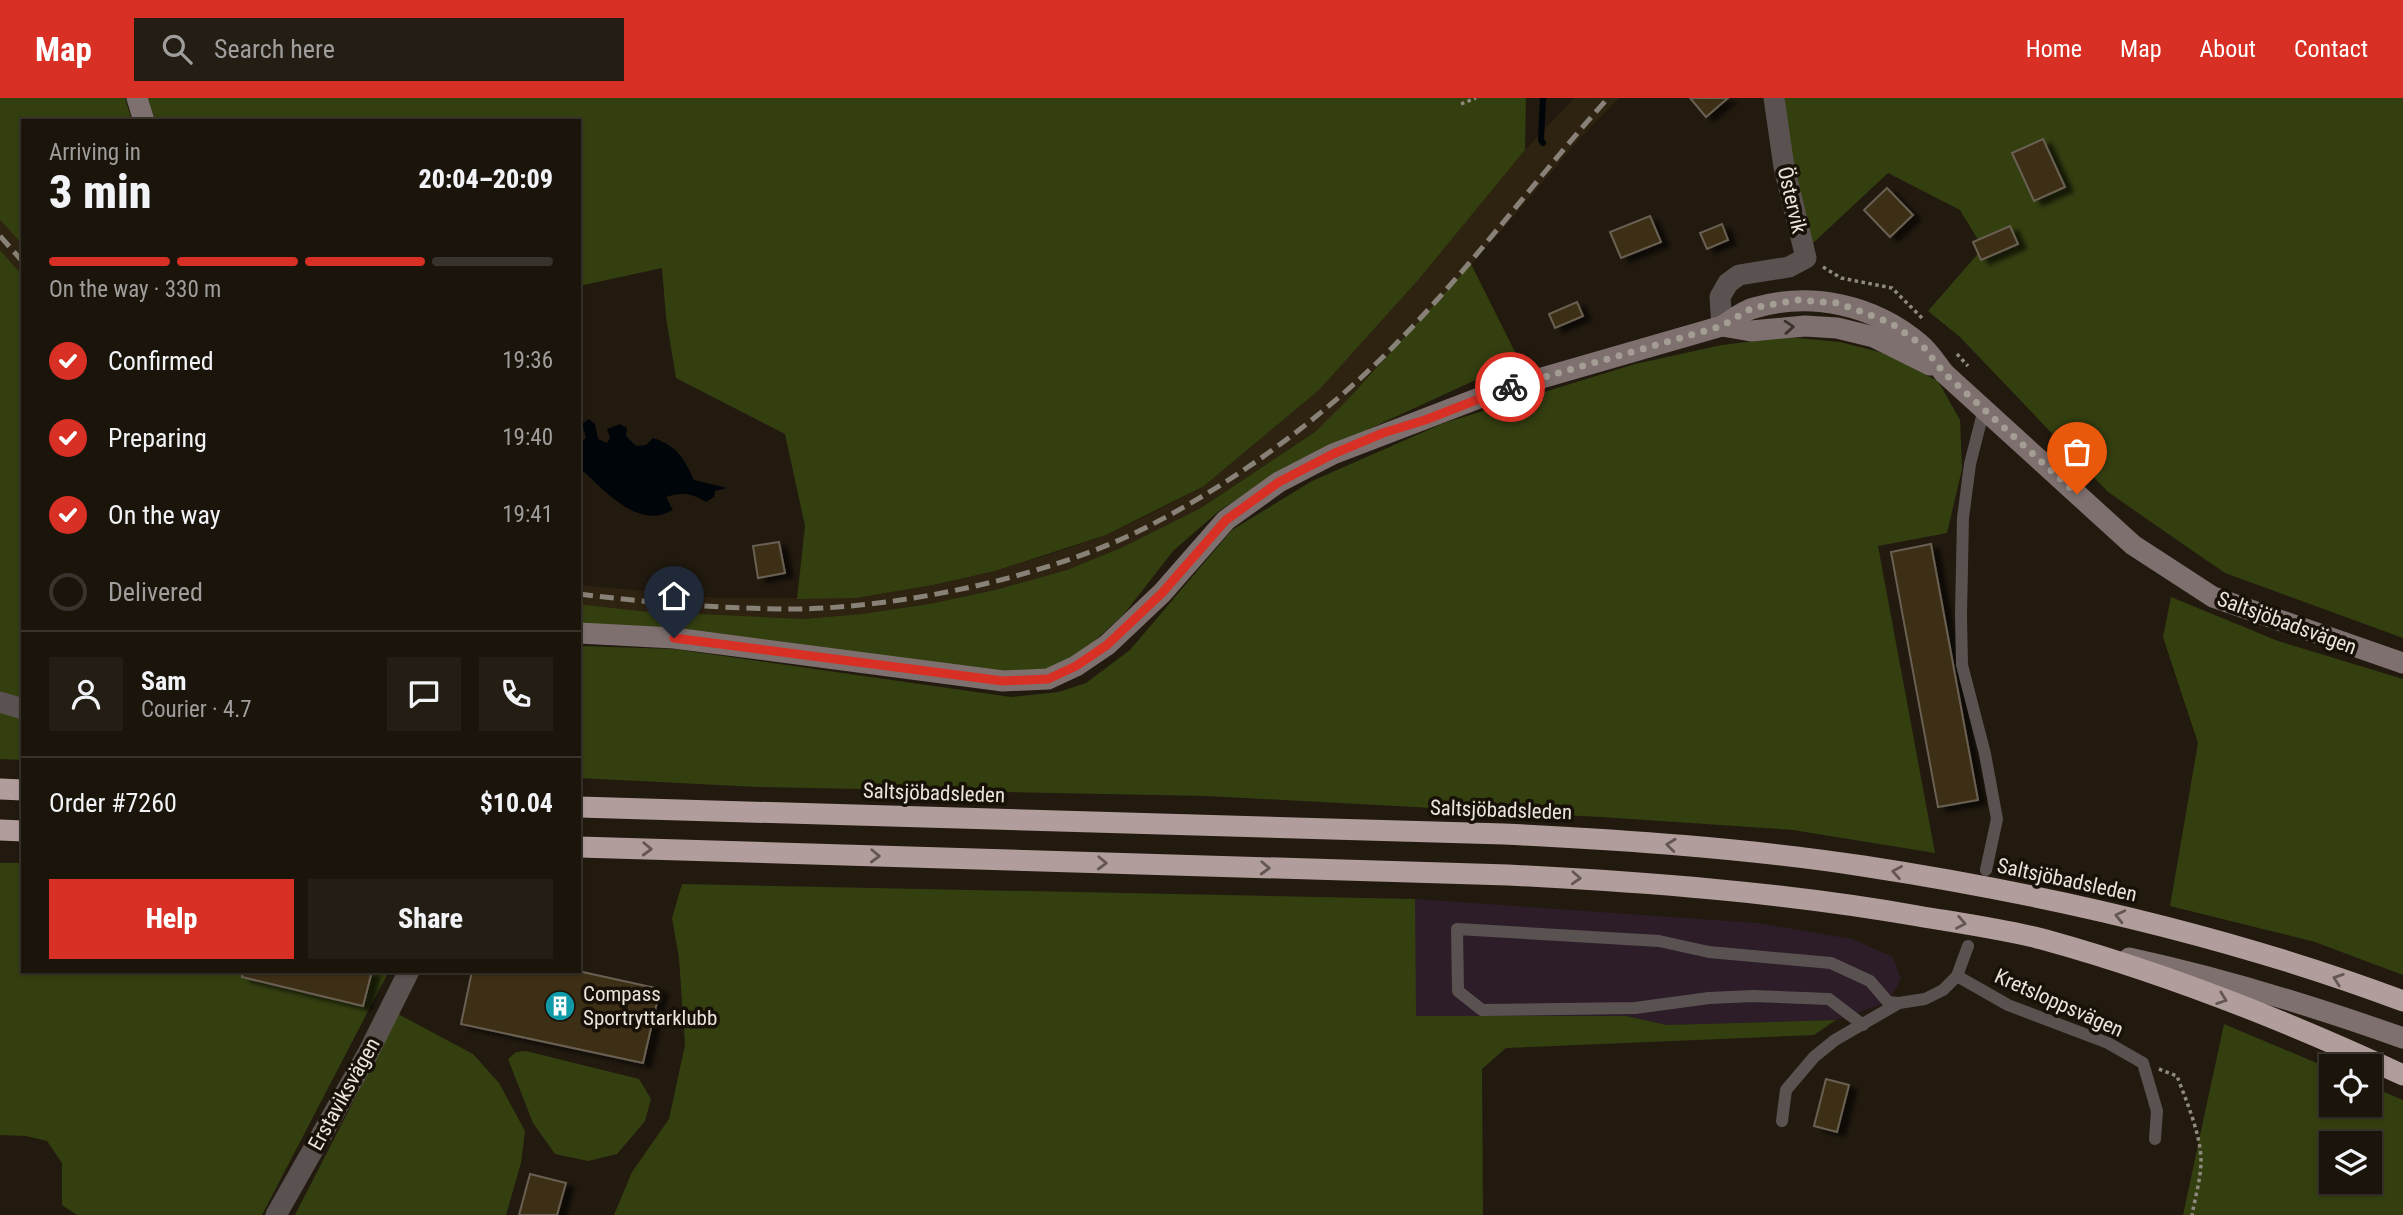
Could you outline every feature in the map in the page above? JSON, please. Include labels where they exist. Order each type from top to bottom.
[{"type":"highway","points":[[0,789],[21,790]]},
{"type":"highway","name":"Saltsjöbadsleden","points":[[581,807],[1504,834],[1636,841],[1758,853],[1862,866],[2080,907],[2247,950],[2403,1001]]},
{"type":"highway","points":[[0,830],[21,831]]},
{"type":"highway","points":[[581,847],[1481,874],[1739,890],[1856,905],[2041,939],[2291,1025],[2403,1075]]},
{"type":"street","points":[[137,98],[143,119]]},
{"type":"street","name":"Östervik","points":[[1722,326],[1720,297],[1728,283],[1739,275],[1789,267],[1806,258],[1784,167],[1774,98]]},
{"type":"street","name":"Saltsjöbadsvägen","points":[[581,633],[674,638],[1003,681],[1048,679],[1076,666],[1107,645],[1162,593],[1226,520],[1279,482],[1345,449],[1500,390],[1722,326],[1751,331],[1805,326],[1837,328],[1874,337],[1944,373],[2133,545],[2213,597],[2403,663]]},
{"type":"street","points":[[0,702],[21,708]]},
{"type":"street","points":[[2041,939],[2172,967],[2240,985],[2403,1038]]},
{"type":"street","name":"Erstaviksvägen","points":[[276,1215],[368,1053],[408,973]]},
{"type":"lane","points":[[1984,409],[1970,464],[1963,518],[1961,615],[1962,665],[1985,754],[1997,819],[1986,870]]},
{"type":"lane","points":[[1863,1025],[1829,999],[1753,996],[1709,998],[1635,1008],[1482,1010],[1458,991],[1457,929],[1659,941],[1709,952],[1831,963],[1870,981],[1888,1002],[1899,1003],[1924,999],[1943,990],[1957,976],[1968,946]]},
{"type":"lane","name":"Kretsloppsvägen","points":[[1957,976],[2008,1005],[2108,1043],[2143,1063]]},
{"type":"lane","points":[[1782,1121],[1786,1090],[1814,1057],[1835,1040],[1899,1003]]},
{"type":"lane","points":[[2143,1063],[2157,1111],[2155,1139]]},
{"type":"path","points":[[1461,104],[1476,98]]},
{"type":"path","points":[[1806,258],[1841,278],[1892,288],[1929,326]]},
{"type":"path","points":[[1957,354],[1976,374]]},
{"type":"path","points":[[2143,1063],[2177,1076],[2189,1107],[2201,1160],[2192,1215]]},
{"type":"shaded area","points":[[1574,98],[1619,98],[1580,138],[1509,222],[1349,398],[1315,432],[1201,508],[1123,547],[1067,570],[995,590],[862,614],[803,619],[639,611],[581,604],[581,585],[719,598],[856,598],[995,571],[1106,535],[1150,514],[1204,486],[1319,390],[1419,279],[1525,150]]},
{"type":"shaded area","points":[[0,220],[21,243],[21,274],[0,250]]},
{"type":"shaded area","points":[[589,419],[595,424],[598,439],[607,443],[610,438],[607,429],[620,424],[627,428],[626,436],[636,446],[646,445],[653,438],[661,441],[679,454],[694,480],[727,488],[715,491],[714,497],[706,502],[686,494],[666,497],[673,510],[660,515],[634,511],[610,496],[581,469],[581,442],[586,438],[582,424]]},
{"type":"shaded area","points":[[1415,899],[1757,923],[1852,939],[1893,957],[1901,979],[1888,1002],[1836,1020],[1667,1025],[1626,1016],[1415,1016]]},
{"type":"green space","points":[[0,98],[125,98],[131,119],[21,119],[21,243],[0,220]]},
{"type":"green space","points":[[148,98],[1526,98],[1525,150],[1419,279],[1319,390],[1204,486],[1106,535],[995,571],[856,598],[797,599],[805,526],[785,434],[676,378],[666,317],[662,268],[581,286],[581,119],[154,119]]},
{"type":"green space","points":[[1784,98],[2403,98],[2403,638],[2225,573],[2108,492],[1960,337],[1928,311],[1983,248],[1960,210],[1888,173],[1811,245],[1797,198]]},
{"type":"green space","points":[[0,250],[21,274],[21,760],[0,759]]},
{"type":"green space","points":[[1471,264],[1519,360],[1282,469],[1219,511],[1173,551],[1124,614],[1078,656],[1044,670],[1012,674],[581,623],[581,604],[639,611],[803,619],[862,614],[995,590],[1067,570],[1123,547],[1201,508],[1315,432]]},
{"type":"green space","points":[[1787,337],[1840,342],[1883,353],[1938,381],[1960,420],[1962,469],[1947,533],[1878,546],[1935,853],[1793,830],[1601,817],[1207,796],[758,787],[581,778],[581,646],[674,649],[1011,697],[1059,692],[1086,683],[1130,650],[1232,530],[1312,481],[1444,423],[1635,364],[1722,345]]},
{"type":"green space","points":[[2171,597],[2278,641],[2403,679],[2403,975],[2315,942],[2170,906],[2198,743],[2163,637]]},
{"type":"green space","points":[[0,863],[21,863],[21,973],[388,973],[262,1215],[77,1215],[62,1205],[62,1163],[47,1141],[26,1136],[0,1135]]},
{"type":"green space","points":[[682,884],[1415,899],[1416,1016],[1626,1016],[1667,1025],[1836,1020],[1814,1035],[1506,1048],[1482,1069],[1483,1215],[614,1215],[632,1172],[669,1119],[685,1045],[679,958],[672,918]]},
{"type":"green space","points":[[398,1014],[473,1054],[499,1083],[525,1131],[521,1163],[506,1215],[295,1215]]},
{"type":"green space","points":[[2224,1024],[2319,1064],[2319,1117],[2382,1117],[2382,1091],[2403,1100],[2403,1215],[2183,1215]]},
{"type":"green space","points":[[526,1051],[639,1079],[651,1099],[645,1121],[617,1154],[588,1161],[555,1154],[533,1123],[508,1059],[516,1052]]},
{"type":"building","points":[[1690,98],[1728,98],[1706,117]]},
{"type":"building","points":[[2043,139],[2065,187],[2034,201],[2012,153]]},
{"type":"building","points":[[1887,188],[1913,215],[1890,237],[1864,210]]},
{"type":"building","points":[[1650,216],[1661,242],[1621,258],[1610,232]]},
{"type":"building","points":[[1722,224],[1728,240],[1707,249],[1700,233]]},
{"type":"building","points":[[2010,226],[2018,244],[1981,260],[1973,242]]},
{"type":"building","points":[[1577,302],[1583,316],[1555,328],[1549,314]]},
{"type":"building","points":[[779,542],[785,573],[758,578],[753,546]]},
{"type":"building","points":[[1931,544],[1978,800],[1938,807],[1891,552]]},
{"type":"building","name":"Compass Sportryttarklubb","points":[[581,972],[660,989],[643,1063],[461,1024],[472,973]]},
{"type":"building","points":[[243,973],[371,973],[363,1006],[242,977]]},
{"type":"building","points":[[1826,1079],[1849,1085],[1837,1132],[1814,1126]]},
{"type":"building","points":[[530,1174],[566,1183],[557,1215],[519,1215]]},
{"type":"waterway","points":[[1543,98],[1543,143]]},
{"type":"railway","points":[[581,594],[688,605],[771,609],[840,607],[885,602],[977,586],[1023,574],[1109,545],[1147,527],[1213,490],[1277,447],[1365,374],[1448,288],[1608,98]]},
{"type":"railway","points":[[0,236],[21,260]]},
{"type":"way so far","points":[[1510,387],[1722,326],[1752,308],[1797,300],[1838,303],[1891,323],[1922,345],[1944,373],[2077,494]]},
{"type":"place","name":"Compass Sportryttarklubb","points":[[560,1006]]},
{"type":"route","points":[[674,638],[1003,681],[1048,679],[1076,666],[1107,645],[1162,593],[1226,520],[1279,482],[1333,454],[1383,433],[1510,387]]}]
